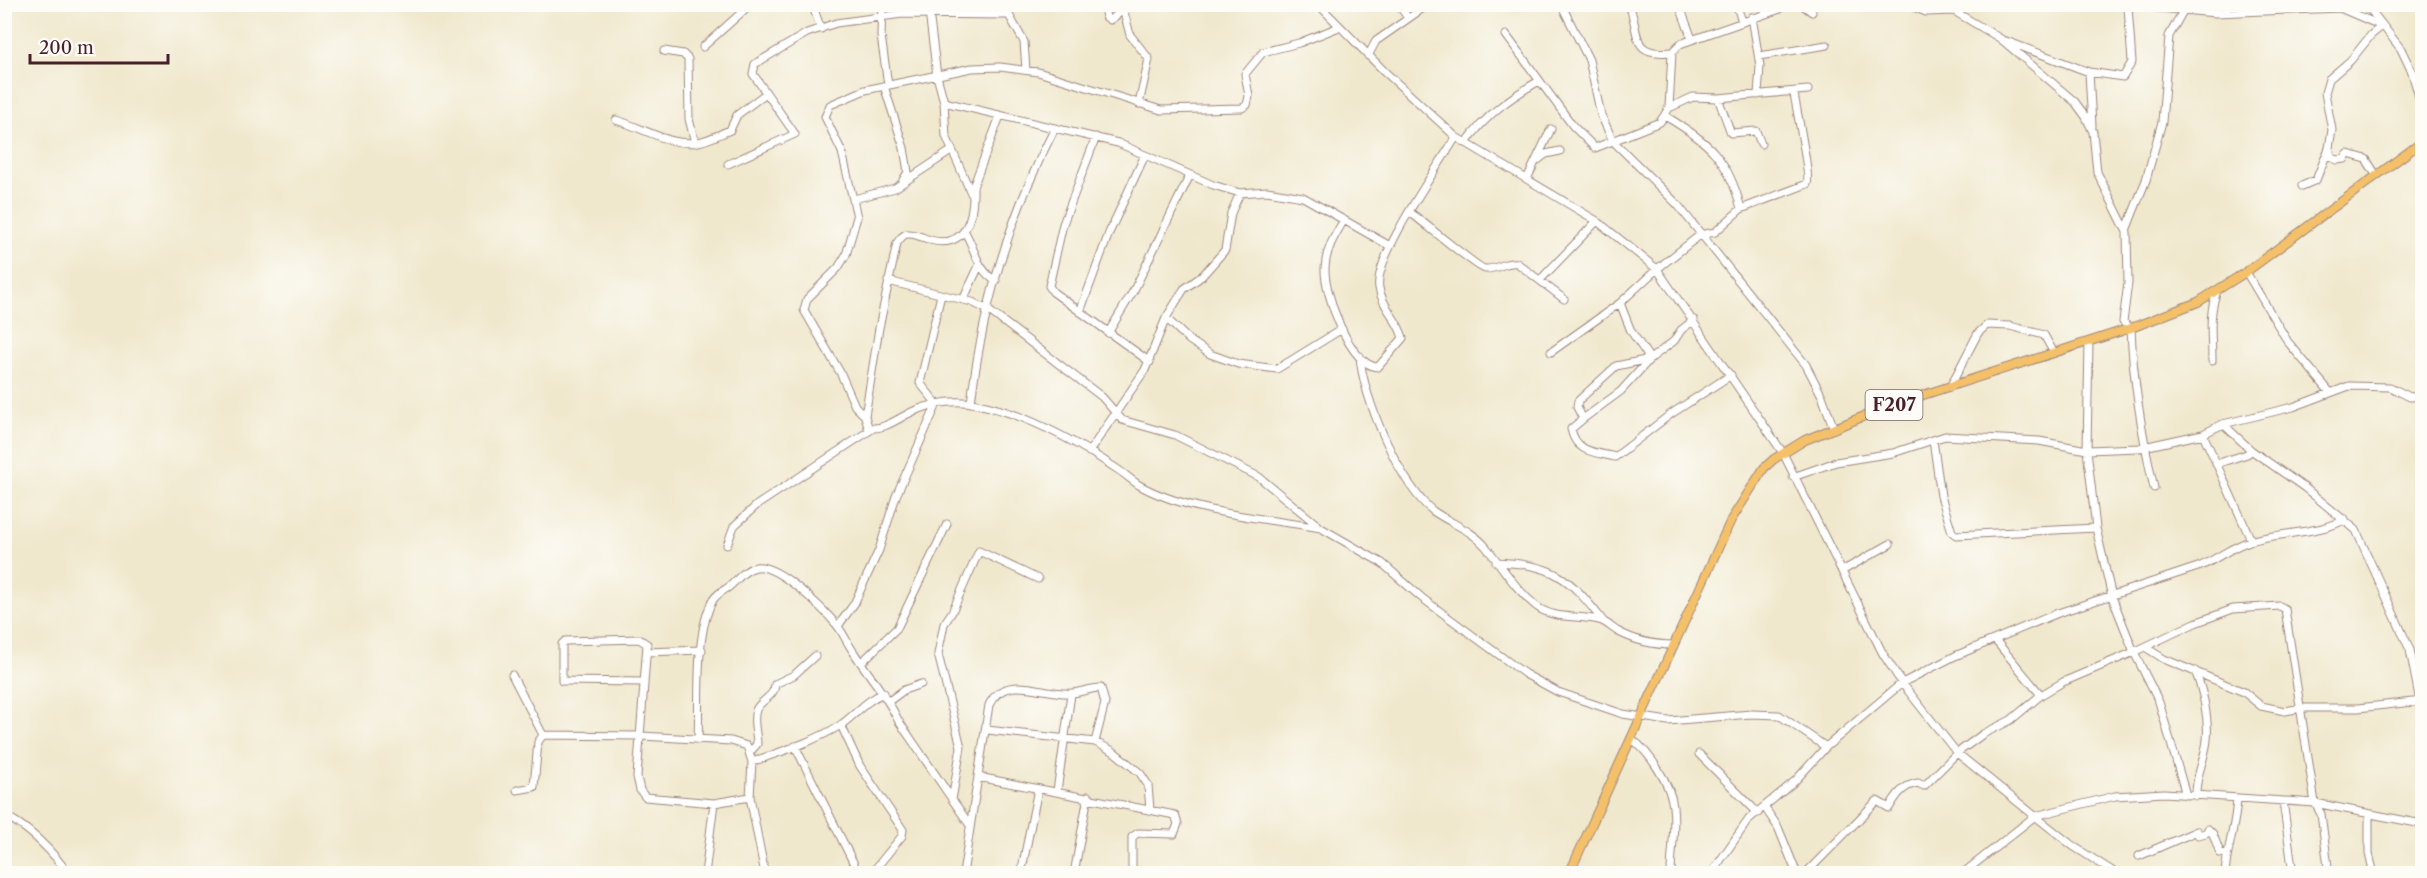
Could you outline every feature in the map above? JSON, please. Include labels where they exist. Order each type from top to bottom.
[{"type":"main road","name":"F207","points":[[1569,873],[1731,520],[1764,468],[1805,440],[1892,405],[2132,328],[2166,316],[2217,291],[2422,142]]},
{"type":"street","points":[[703,47],[751,4]]},
{"type":"street","points":[[812,4],[820,29]]},
{"type":"street","points":[[882,4],[881,36],[886,85],[904,147],[908,172],[900,184]]},
{"type":"street","points":[[928,4],[937,76],[944,102],[946,136],[973,198]]},
{"type":"street","points":[[1008,4],[1009,15],[1024,42],[1026,70]]},
{"type":"street","points":[[1103,4],[1106,17],[1110,20],[1132,4]]},
{"type":"street","points":[[1318,4],[1368,56],[1456,137],[1597,221],[1657,269],[1783,453],[1882,654],[1902,683],[1957,753],[2073,846],[2117,873]]},
{"type":"street","points":[[1398,4],[1408,18]]},
{"type":"street","points":[[1368,56],[1376,41],[1429,4]]},
{"type":"street","points":[[1561,4],[1589,60],[1601,115],[1612,141],[1677,204],[1806,364],[1822,396],[1834,429]]},
{"type":"street","points":[[1629,4],[1643,48],[1652,54],[1672,52],[1680,44],[1780,9],[1785,4]]},
{"type":"street","points":[[1679,4],[1692,39]]},
{"type":"street","points":[[1736,4],[1742,21]]},
{"type":"street","points":[[1801,4],[1812,12]]},
{"type":"street","points":[[1907,4],[1926,12],[1952,8],[2001,39],[2075,102],[2093,132]]},
{"type":"street","points":[[2115,4],[2128,7],[2216,13],[2320,6],[2350,11],[2382,26]]},
{"type":"street","points":[[2216,13],[2218,4]]},
{"type":"street","points":[[2367,4],[2401,49],[2412,72],[2422,108]]},
{"type":"street","points":[[2001,39],[2089,72],[2116,78],[2123,77],[2132,62],[2132,37],[2128,24],[2128,7]]},
{"type":"street","points":[[2154,488],[2144,447],[2132,367],[2132,328],[2123,322],[2128,283],[2126,225],[2146,180],[2162,122],[2169,36],[2183,11]]},
{"type":"street","points":[[1124,12],[1130,35],[1149,59],[1139,104]]},
{"type":"street","points":[[728,164],[795,134],[753,74],[755,64],[807,33],[836,23],[902,14],[1009,15]]},
{"type":"street","points":[[1752,17],[1759,56],[1758,95]]},
{"type":"street","points":[[2302,186],[2316,180],[2329,148],[2332,130],[2325,93],[2329,79],[2351,60],[2382,26]]},
{"type":"street","points":[[865,416],[855,406],[841,374],[804,310],[807,299],[838,268],[846,255],[857,217],[855,199],[842,152],[825,117],[830,105],[886,85],[972,68],[1000,67],[1026,70],[1161,110],[1242,108],[1247,105],[1249,96],[1245,74],[1263,51],[1299,43],[1339,27]]},
{"type":"street","points":[[1506,35],[1590,145],[1601,147],[1660,122],[1665,116],[1669,108],[1672,52]]},
{"type":"street","points":[[1759,56],[1827,45]]},
{"type":"street","points":[[664,51],[683,54],[687,59],[689,119],[695,143]]},
{"type":"street","points":[[2089,72],[2097,172],[2127,232]]},
{"type":"street","points":[[1466,143],[1480,123],[1498,106],[1539,81]]},
{"type":"street","points":[[1669,108],[1693,97],[1718,98],[1808,90]]},
{"type":"street","points":[[1551,352],[1620,303],[1657,269],[1700,235],[1715,232],[1742,209],[1809,181],[1794,93]]},
{"type":"street","points":[[616,120],[642,128],[661,138],[695,143],[730,130],[737,116],[765,94]]},
{"type":"street","points":[[1718,98],[1731,133],[1756,131],[1761,144]]},
{"type":"street","points":[[944,102],[1118,143],[1190,175],[1240,193],[1267,191],[1303,197],[1390,246]]},
{"type":"street","points":[[872,429],[866,424],[865,416],[888,280],[897,243],[902,236],[909,234],[939,242],[960,238],[965,232],[973,198],[973,187],[1000,116]]},
{"type":"street","points":[[1665,116],[1698,135],[1713,149],[1736,189],[1742,209]]},
{"type":"street","points":[[971,403],[975,364],[1009,232],[1028,182],[1055,128]]},
{"type":"street","points":[[1527,179],[1551,129]]},
{"type":"street","points":[[1096,137],[1063,224],[1049,280],[1053,292],[1150,362]]},
{"type":"street","points":[[1344,220],[1327,252],[1325,267],[1328,291],[1342,329],[1360,357],[1372,367],[1378,367],[1402,338],[1399,323],[1379,290],[1378,279],[1390,246],[1456,137]]},
{"type":"street","points":[[2329,148],[2331,157],[2337,160],[2344,159],[2348,154],[2366,159],[2376,175]]},
{"type":"street","points":[[855,199],[895,188],[951,151]]},
{"type":"street","points":[[1535,162],[1546,154],[1560,151]]},
{"type":"street","points":[[1080,312],[1109,233],[1145,155]]},
{"type":"street","points":[[1108,333],[1134,290],[1190,175]]},
{"type":"street","points":[[1089,452],[1150,362],[1166,318],[1184,289],[1202,276],[1225,250],[1231,213],[1240,193]]},
{"type":"street","points":[[2119,215],[2133,212]]},
{"type":"street","points":[[1411,213],[1451,242],[1477,266],[1488,269],[1514,262],[1564,299]]},
{"type":"street","points":[[1540,280],[1597,221]]},
{"type":"street","points":[[965,232],[979,266],[987,276],[996,281]]},
{"type":"street","points":[[963,300],[979,266]]},
{"type":"street","points":[[2246,272],[2288,342],[2329,391]]},
{"type":"street","points":[[888,280],[963,300],[988,310],[1102,396],[1122,420],[1175,435],[1259,477],[1321,528],[1382,563],[1422,598],[1525,674],[1576,699],[1623,714],[1668,722],[1767,713],[1779,715],[1827,747]]},
{"type":"street","points":[[2212,361],[2211,306],[2217,291]]},
{"type":"street","points":[[937,404],[920,383],[941,295]]},
{"type":"street","points":[[1620,303],[1631,331],[1650,359]]},
{"type":"street","points":[[1166,318],[1189,340],[1210,354],[1238,364],[1277,369],[1342,329]]},
{"type":"street","points":[[1694,320],[1681,330],[1674,341],[1650,359],[1621,391],[1571,429],[1583,450],[1615,457],[1671,414],[1731,375]]},
{"type":"street","points":[[1950,387],[1978,333],[1987,325],[2010,326],[2044,335],[2049,340],[2054,353]]},
{"type":"street","points":[[2089,342],[2087,450],[2096,528],[2112,597],[2134,652],[2159,702],[2186,795]]},
{"type":"street","points":[[1360,357],[1361,375],[1381,433],[1408,478],[1431,510],[1475,536],[1536,606],[1553,615],[1603,621],[1635,639],[1653,645],[1674,645]]},
{"type":"street","points":[[1583,419],[1577,407],[1578,401],[1616,366],[1650,359]]},
{"type":"street","points":[[1793,477],[1836,462],[1893,453],[1946,436],[2029,440],[2087,450],[2144,447],[2203,434],[2223,424],[2293,407],[2329,391],[2349,386],[2390,387],[2410,397],[2422,396]]},
{"type":"street","points":[[727,544],[734,526],[757,505],[872,429],[937,404],[960,401],[1054,431],[1140,485],[1168,497],[1209,508],[1321,528]]},
{"type":"street","points":[[838,626],[854,604],[879,550],[896,496],[937,404]]},
{"type":"street","points":[[2223,424],[2251,450],[2345,519],[2356,530],[2410,650],[2422,711]]},
{"type":"street","points":[[2203,434],[2251,540]]},
{"type":"street","points":[[1933,440],[1941,496],[1952,532],[1956,535],[2096,528]]},
{"type":"street","points":[[2216,464],[2247,454],[2251,450]]},
{"type":"street","points":[[1711,873],[1749,819],[1765,808],[1827,747],[1902,683],[1955,656],[2058,613],[2201,566],[2251,540],[2337,525],[2345,519]]},
{"type":"street","points":[[861,662],[897,628],[947,524]]},
{"type":"street","points":[[1842,571],[1890,544]]},
{"type":"street","points":[[952,800],[961,747],[939,654],[944,624],[952,612],[979,551],[1038,579]]},
{"type":"street","points":[[1496,562],[1525,564],[1553,571],[1579,590],[1603,621]]},
{"type":"street","points":[[698,740],[702,650],[712,601],[719,592],[728,588],[746,571],[758,567],[775,572],[793,584],[838,626],[884,693],[898,720],[969,824]]},
{"type":"street","points":[[1805,873],[1876,801],[1889,808],[1897,793],[1912,784],[1924,786],[1957,753],[1983,734],[2011,720],[2041,695],[2086,670],[2134,652],[2195,623],[2233,609],[2280,606],[2285,609],[2315,803],[2321,814],[2329,873]]},
{"type":"street","points":[[644,682],[562,681],[562,648],[565,641],[639,639],[647,644],[637,777],[642,794],[649,799],[704,800],[714,803],[750,797]]},
{"type":"street","points":[[1995,640],[2041,695]]},
{"type":"street","points":[[2145,647],[2164,659],[2244,692],[2261,706],[2284,711],[2302,708],[2358,708],[2421,701]]},
{"type":"street","points":[[647,652],[702,650]]},
{"type":"street","points":[[751,751],[757,744],[754,717],[756,708],[772,694],[775,684],[794,675],[815,656]]},
{"type":"street","points":[[2195,670],[2200,682],[2207,726],[2207,741],[2195,782],[2196,795]]},
{"type":"street","points":[[512,675],[543,735]]},
{"type":"street","points":[[889,701],[904,690],[921,684]]},
{"type":"street","points":[[963,873],[969,846],[969,824],[987,730],[989,705],[999,692],[1006,688],[1017,687],[1071,694],[1098,687],[1103,690],[1105,703],[1095,742]]},
{"type":"street","points":[[752,762],[809,743],[841,725],[872,698],[884,693]]},
{"type":"street","points":[[1058,791],[1063,739],[1071,694]]},
{"type":"street","points":[[841,725],[860,766],[903,830],[903,836],[870,873]]},
{"type":"street","points":[[987,730],[1095,742],[1113,751],[1140,773],[1148,785],[1150,810]]},
{"type":"street","points":[[543,735],[641,736],[731,741],[747,746],[751,751],[752,762],[750,797],[765,873]]},
{"type":"street","points":[[517,789],[534,788],[538,742],[543,735]]},
{"type":"street","points":[[1632,739],[1647,754],[1674,808],[1671,873]]},
{"type":"street","points":[[795,746],[859,873]]},
{"type":"street","points":[[1699,754],[1758,813]]},
{"type":"street","points":[[978,777],[1088,796],[1174,815],[1178,820],[1177,832],[1171,835],[1135,834],[1131,841],[1132,873]]},
{"type":"street","points":[[1021,873],[1038,789]]},
{"type":"street","points":[[1962,873],[2035,816],[2136,793],[2315,803],[2422,824]]},
{"type":"street","points":[[1074,873],[1088,796]]},
{"type":"street","points":[[2225,873],[2226,854],[2236,825],[2237,798]]},
{"type":"street","points":[[2283,801],[2293,873]]},
{"type":"street","points":[[705,873],[714,803]]},
{"type":"street","points":[[1765,808],[1778,828],[1797,873]]},
{"type":"street","points":[[2369,815],[2369,854],[2374,873]]},
{"type":"street","points":[[4,816],[16,822],[58,858],[68,873]]},
{"type":"street","points":[[2139,856],[2197,831],[2198,835],[2206,833],[2208,829],[2213,834],[2220,853],[2226,854]]}]
